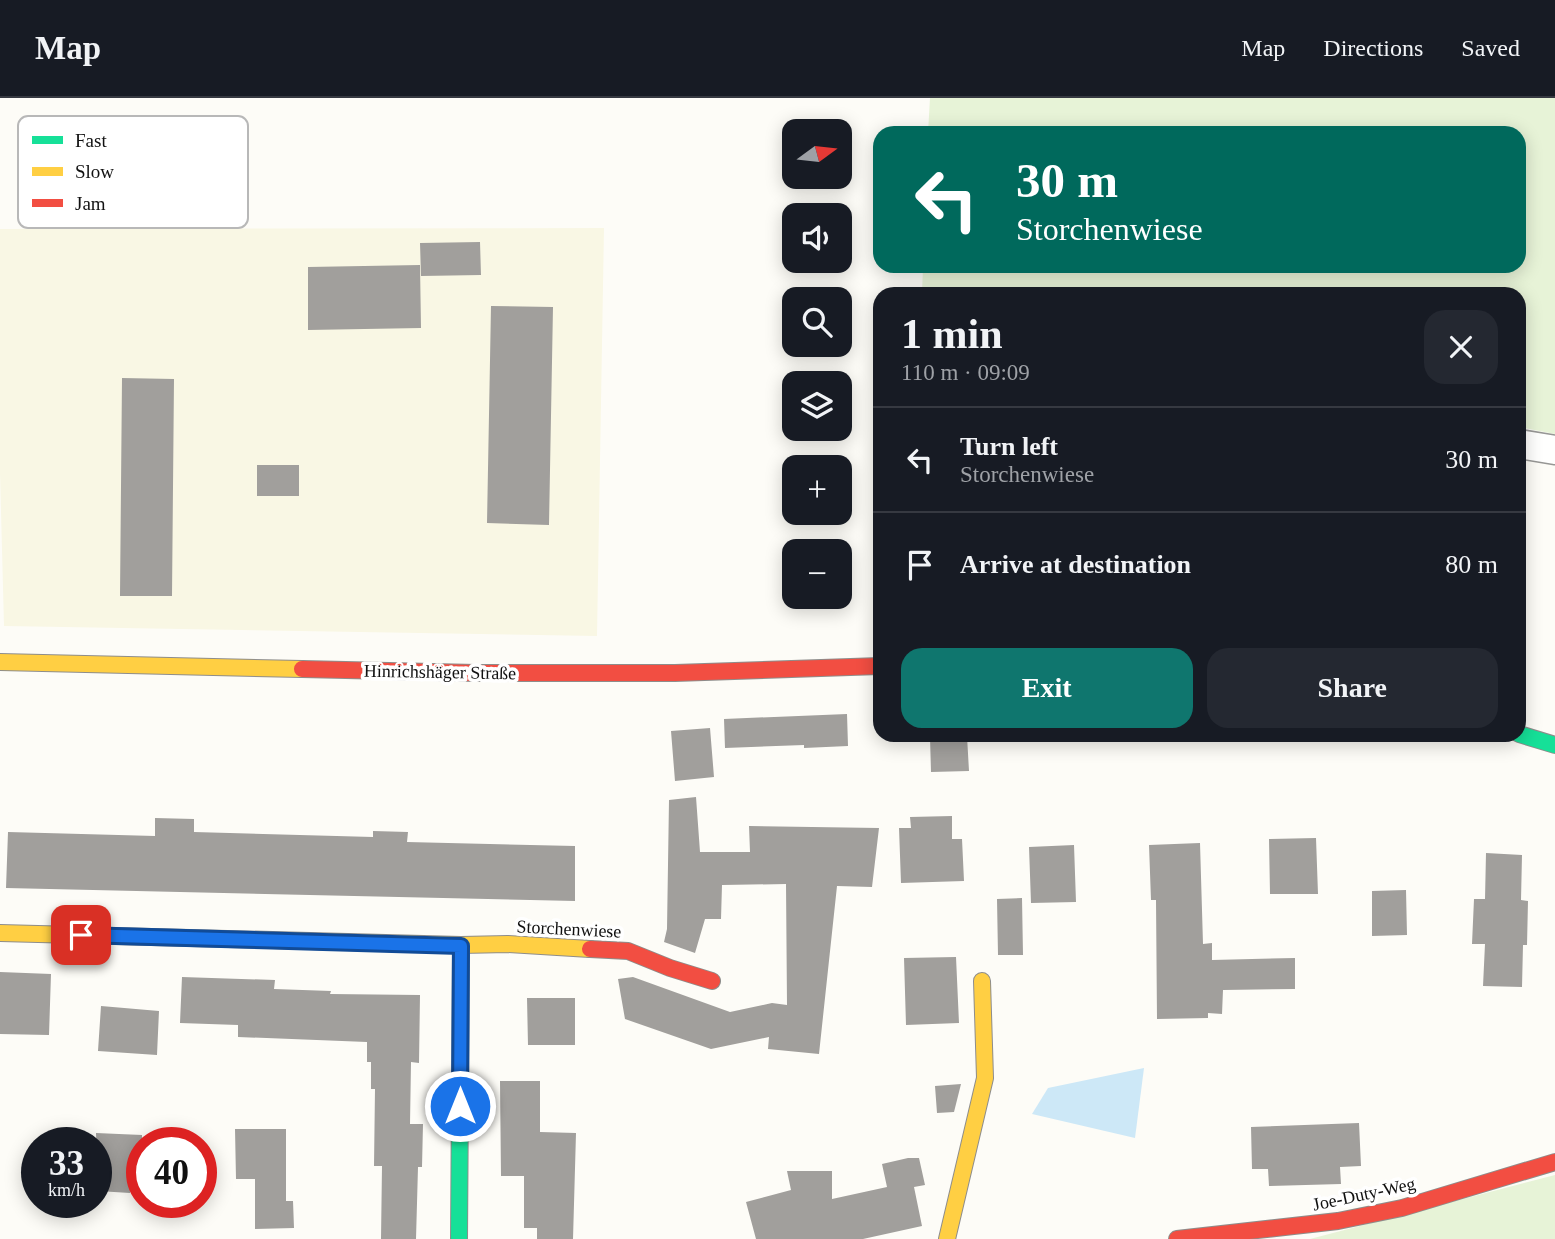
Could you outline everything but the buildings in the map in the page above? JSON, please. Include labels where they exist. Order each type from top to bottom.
[{"type":"street","points":[[1526,445],[1555,450]]},
{"type":"street","name":"Hinrichshäger Straße","points":[[0,662],[476,673],[675,673],[873,666]]},
{"type":"street","points":[[1526,736],[1555,745]]},
{"type":"street","name":"Storchenwiese","points":[[0,933],[461,946],[508,944],[628,951],[712,981]]},
{"type":"street","points":[[459,1239],[461,946]]},
{"type":"street","points":[[947,1239],[985,1078],[982,981]]},
{"type":"street","name":"Joe-Duty-Weg","points":[[1177,1239],[1338,1222],[1402,1208],[1555,1162]]},
{"type":"shaded area","points":[[604,228],[597,636],[4,626],[0,473],[0,229]]},
{"type":"green space","points":[[930,98],[1555,98],[1555,434],[1526,428],[1526,287],[922,287],[923,273],[1526,273],[1526,126],[928,126]]},
{"type":"green space","points":[[1555,1175],[1555,1239],[1310,1239]]},
{"type":"water","points":[[1144,1068],[1135,1138],[1032,1114],[1048,1088]]},
{"type":"traffic: fast","points":[[1526,736],[1555,745]]},
{"type":"traffic: fast","points":[[459,1239],[461,945]]},
{"type":"traffic: slow","points":[[0,662],[302,669]]},
{"type":"traffic: slow","points":[[0,933],[508,944],[590,949]]},
{"type":"traffic: slow","points":[[947,1239],[985,1078],[982,981]]},
{"type":"traffic: jam","points":[[302,669],[476,673],[675,673],[873,666]]},
{"type":"traffic: jam","points":[[590,949],[628,951],[712,981]]},
{"type":"traffic: jam","points":[[1177,1239],[1338,1221],[1402,1208],[1555,1162]]},
{"type":"route","points":[[81,935],[461,946],[460,1106]]}]
